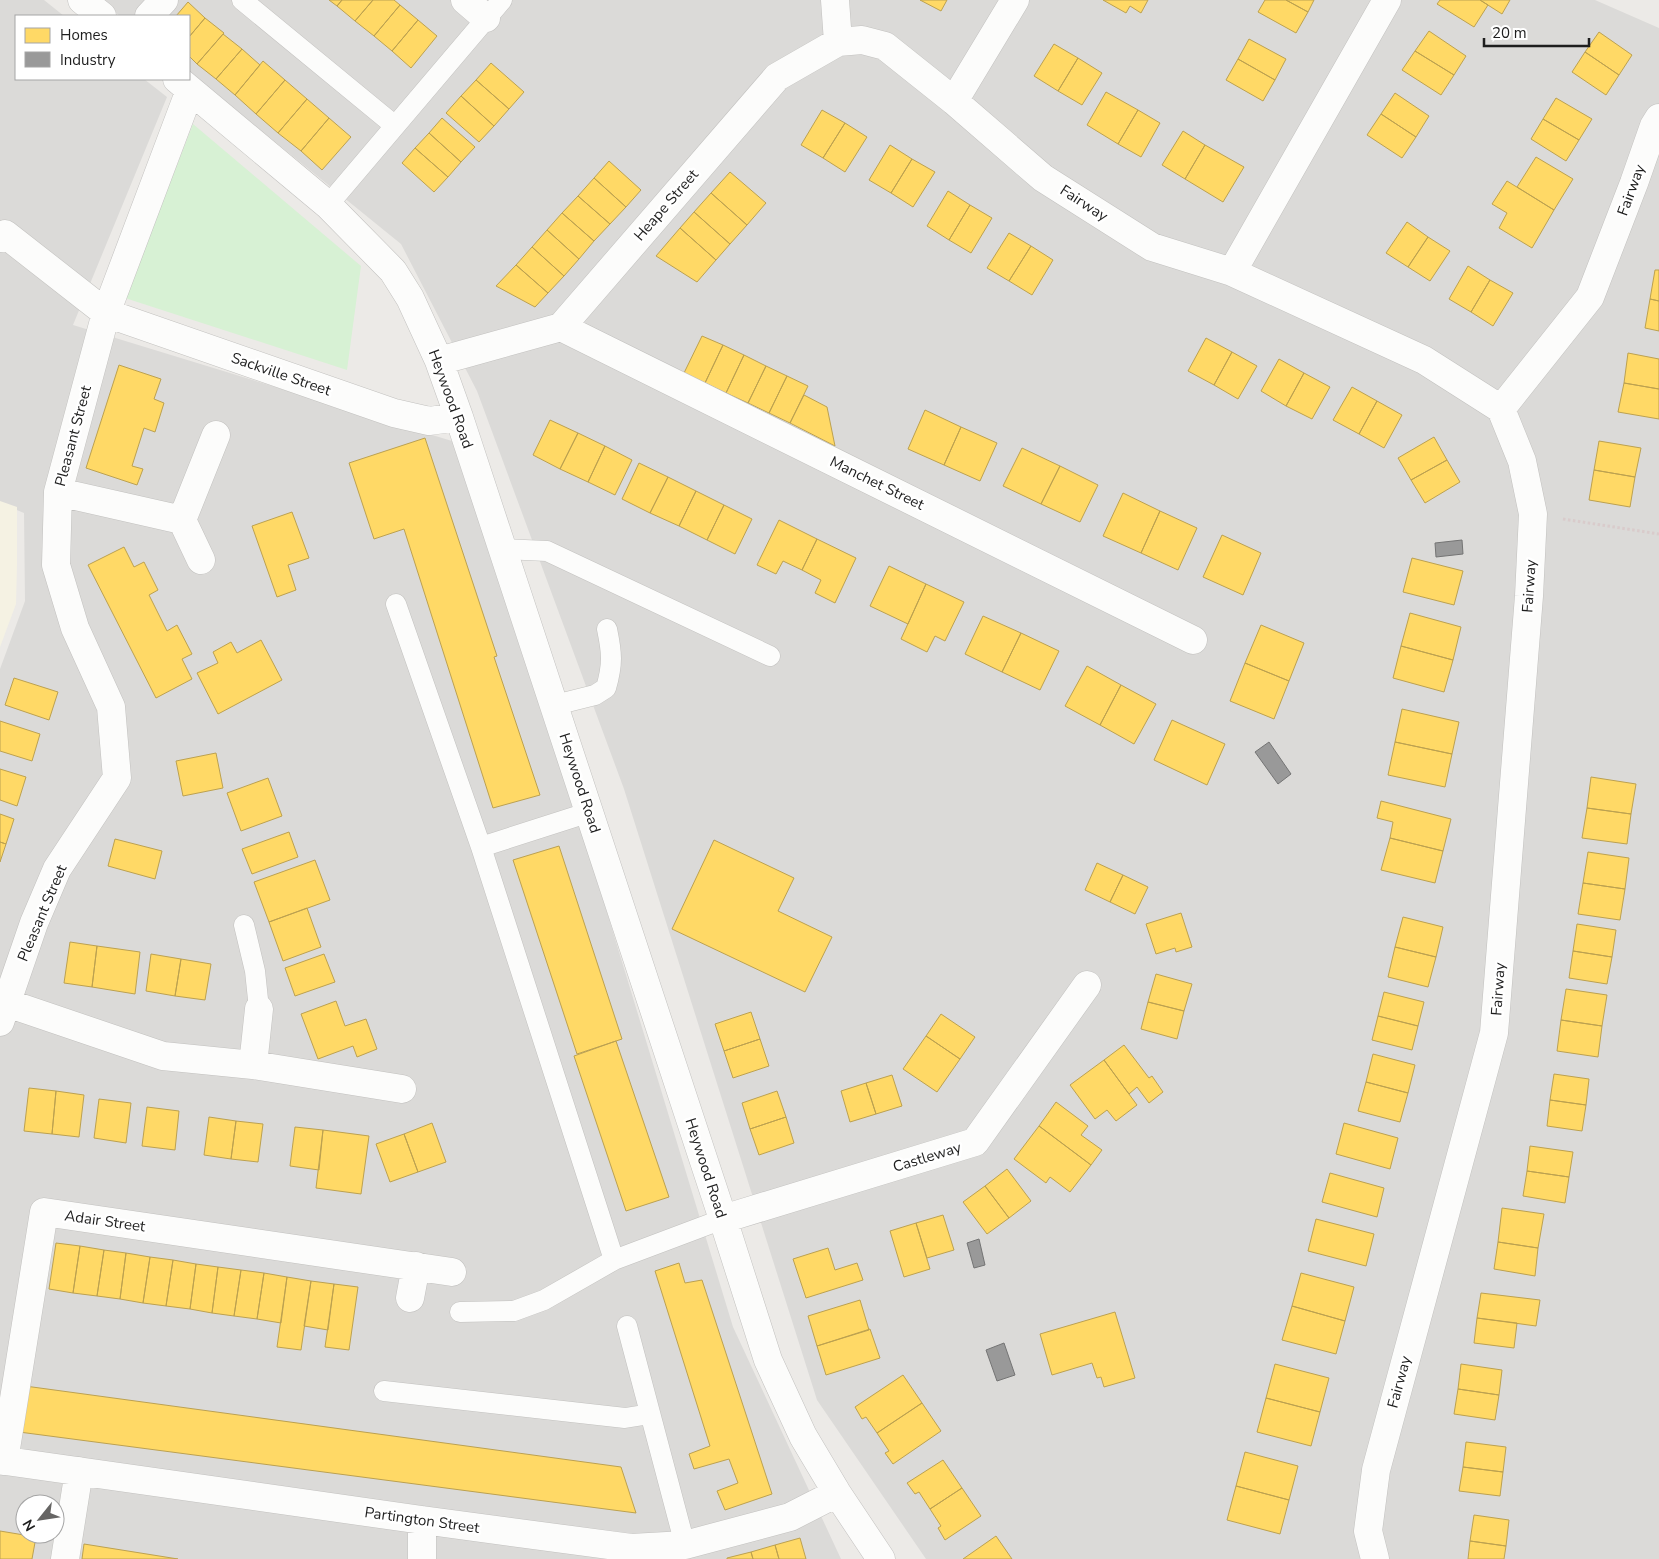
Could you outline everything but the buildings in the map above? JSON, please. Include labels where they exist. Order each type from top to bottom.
[{"type":"street","points":[[82,0],[101,15]]},
{"type":"street","points":[[150,15],[164,0]]},
{"type":"street","points":[[465,0],[494,9]]},
{"type":"street","points":[[834,0],[838,42]]},
{"type":"street","points":[[954,101],[1015,0]]},
{"type":"street","points":[[1232,272],[1387,0]]},
{"type":"street","name":"Heape Street","points":[[561,326],[777,77],[838,42],[862,40],[885,46]]},
{"type":"street","name":"Fairway","points":[[885,46],[954,101],[1044,178],[1152,247],[1232,272],[1424,360],[1501,409],[1522,461],[1533,514],[1494,1033],[1376,1470],[1368,1531],[1375,1559]]},
{"type":"street","name":"Heywood Road","points":[[183,84],[328,205],[393,271],[410,298],[439,361],[459,417],[768,1360],[803,1436],[837,1493],[881,1559]]},
{"type":"street","name":"Pleasant Street","points":[[183,84],[106,313],[58,492],[56,565],[74,628],[111,707],[116,778],[58,869],[34,923],[4,1013],[163,1056],[253,1065],[402,1089]]},
{"type":"street","name":"Fairway","points":[[1501,409],[1590,297],[1654,126],[1659,118]]},
{"type":"street","name":"Sackville Street","points":[[0,238],[4,234],[106,313],[394,413],[429,420],[459,417]]},
{"type":"street","points":[[439,361],[561,326]]},
{"type":"street","name":"Manchet Street","points":[[561,326],[1193,640]]},
{"type":"street","points":[[201,560],[182,520],[216,435]]},
{"type":"street","points":[[58,492],[182,520]]},
{"type":"street","name":"Castleway","points":[[723,1219],[975,1142],[1087,984]]},
{"type":"street","points":[[253,1065],[259,1009]]},
{"type":"street","name":"Adair Street","points":[[2,1460],[44,1212],[452,1272]]},
{"type":"street","points":[[410,1298],[416,1266]]},
{"type":"street","name":"Partington Street","points":[[2,1460],[631,1548],[685,1545],[790,1517],[837,1493]]},
{"type":"street","points":[[65,1559],[79,1471]]},
{"type":"street","points":[[422,1520],[422,1559]]},
{"type":"lane","points":[[242,0],[394,125]]},
{"type":"lane","points":[[328,205],[494,9]]},
{"type":"lane","points":[[502,549],[547,551],[770,656]]},
{"type":"lane","points":[[396,604],[481,847],[614,1260]]},
{"type":"lane","points":[[554,705],[595,695],[606,688],[612,669],[607,629]]},
{"type":"lane","points":[[481,847],[590,812]]},
{"type":"lane","points":[[244,925],[256,971],[259,1009]]},
{"type":"lane","points":[[460,1312],[514,1311],[544,1300],[614,1260],[723,1219]]},
{"type":"lane","points":[[627,1326],[685,1545]]},
{"type":"lane","points":[[384,1391],[625,1418],[650,1414]]},
{"type":"path","points":[[1533,514],[1659,534]]},
{"type":"shaded area","points":[[0,0],[44,0],[63,15],[15,15],[15,80],[145,80],[167,97],[73,325],[465,445],[733,1327],[841,1559],[0,1559],[0,669],[25,601],[24,513],[0,503]]},
{"type":"shaded area","points":[[100,0],[1595,0],[1659,28],[1659,1559],[926,1559],[817,1400],[624,789],[477,391],[401,244],[190,73],[190,15],[119,15]]},
{"type":"shaded area","points":[[0,501],[17,507],[17,564],[16,604],[0,647]]},
{"type":"green space","points":[[193,124],[361,266],[347,370],[125,298]]}]
